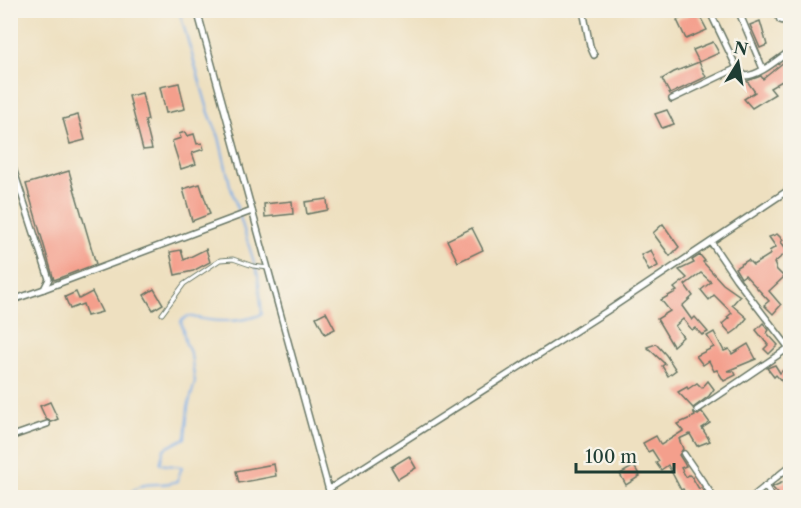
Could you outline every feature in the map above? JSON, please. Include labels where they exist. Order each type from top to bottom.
[{"type":"street","points":[[197,10],[331,498]]},
{"type":"street","points":[[583,10],[594,55]]},
{"type":"street","points":[[709,10],[737,68],[747,76],[763,69],[790,51]]},
{"type":"street","points":[[738,10],[763,69]]},
{"type":"street","points":[[776,10],[780,20],[786,22],[790,19]]},
{"type":"street","points":[[672,99],[737,68]]},
{"type":"street","points":[[10,159],[49,279],[44,289]]},
{"type":"street","points":[[329,489],[598,317],[790,189]]},
{"type":"street","points":[[10,301],[252,211]]},
{"type":"street","points":[[697,410],[790,347],[741,285],[711,242]]},
{"type":"street","points":[[10,437],[47,424]]},
{"type":"street","points":[[684,454],[714,498]]},
{"type":"street","points":[[751,498],[790,466]]},
{"type":"street","points":[[765,486],[773,498]]},
{"type":"lane","points":[[162,314],[184,284],[220,260],[233,259],[268,268]]},
{"type":"building","points":[[697,11],[707,30],[686,39],[677,20]]},
{"type":"building","points":[[760,21],[767,45],[760,48],[750,25]]},
{"type":"building","points":[[713,42],[719,53],[699,62],[693,50]]},
{"type":"building","points":[[790,57],[790,83],[785,86],[782,81],[770,88],[775,94],[752,108],[744,99],[755,92],[747,81],[761,76],[763,79]]},
{"type":"building","points":[[699,62],[706,77],[670,94],[662,79]]},
{"type":"building","points":[[179,83],[185,109],[166,113],[160,87]]},
{"type":"building","points":[[142,93],[148,120],[145,121],[152,149],[143,150],[129,96]]},
{"type":"building","points":[[667,110],[674,124],[662,128],[655,114]]},
{"type":"building","points":[[78,115],[85,140],[70,144],[63,119]]},
{"type":"building","points":[[185,132],[187,136],[194,134],[197,144],[202,143],[204,149],[192,153],[196,164],[181,169],[172,141],[181,138],[179,134]]},
{"type":"building","points":[[69,171],[96,264],[54,280],[26,184]]},
{"type":"building","points":[[200,184],[210,214],[192,221],[183,189]]},
{"type":"building","points":[[327,199],[328,210],[307,214],[305,202]]},
{"type":"building","points":[[292,201],[293,214],[265,217],[264,204]]},
{"type":"building","points":[[663,224],[679,247],[670,256],[653,233]]},
{"type":"building","points":[[472,228],[483,250],[458,262],[447,240]]},
{"type":"building","points":[[777,234],[788,251],[774,263],[784,277],[769,291],[781,305],[773,314],[764,305],[769,301],[745,275],[741,278],[735,268],[748,260],[753,265],[771,254],[769,251],[776,247],[769,237]]},
{"type":"building","points":[[206,249],[210,262],[193,271],[175,275],[170,252],[181,250],[184,260]]},
{"type":"building","points":[[651,250],[658,266],[649,271],[641,255]]},
{"type":"building","points":[[700,255],[705,261],[703,262],[723,284],[740,296],[732,305],[747,318],[731,334],[722,324],[732,313],[714,295],[709,300],[701,290],[711,282],[701,273],[685,285],[693,296],[682,306],[692,320],[695,317],[708,332],[702,335],[695,328],[692,330],[683,319],[675,326],[683,337],[673,346],[657,319],[670,311],[661,300],[677,291],[674,288],[687,278],[679,270],[694,263],[692,260]]},
{"type":"building","points":[[154,289],[163,304],[153,310],[144,295]]},
{"type":"building","points":[[76,292],[79,299],[92,292],[102,312],[87,316],[83,304],[70,309],[65,297]]},
{"type":"building","points":[[326,312],[335,329],[325,334],[316,317]]},
{"type":"building","points":[[763,323],[769,330],[767,333],[778,345],[769,354],[764,349],[768,345],[756,330]]},
{"type":"building","points":[[714,332],[724,351],[729,349],[732,354],[748,344],[756,359],[727,371],[734,371],[736,375],[724,381],[717,370],[714,371],[709,361],[703,365],[696,356],[714,347],[707,336]]},
{"type":"building","points":[[656,344],[676,370],[668,376],[662,366],[665,364],[647,347]]},
{"type":"building","points":[[775,365],[780,373],[783,370],[790,376],[790,382],[786,386],[767,368]]},
{"type":"building","points":[[708,381],[714,389],[709,396],[693,408],[678,392],[697,383],[702,388]]},
{"type":"building","points":[[50,402],[58,419],[51,422],[46,419],[40,406]]},
{"type":"building","points":[[702,412],[710,423],[702,428],[710,441],[697,446],[690,434],[679,439],[683,449],[679,455],[686,466],[681,468],[686,477],[689,475],[692,477],[699,489],[701,488],[706,494],[700,498],[688,498],[683,489],[681,490],[668,465],[661,470],[656,463],[659,461],[652,450],[648,452],[643,443],[656,436],[661,445],[683,431],[677,424],[695,416],[694,413],[698,415]]},
{"type":"building","points":[[409,456],[416,468],[398,479],[391,467]]},
{"type":"building","points":[[274,464],[276,476],[239,483],[236,471]]},
{"type":"building","points":[[634,466],[640,476],[626,485],[620,474]]},
{"type":"building","points":[[788,480],[790,498],[782,498],[772,487]]},
{"type":"waterway","points":[[126,498],[138,487],[177,481],[182,467],[160,464],[164,449],[185,438],[188,407],[195,382],[191,355],[181,321],[188,316],[225,321],[262,314],[258,275],[230,185],[219,137],[209,113],[179,10]]}]
